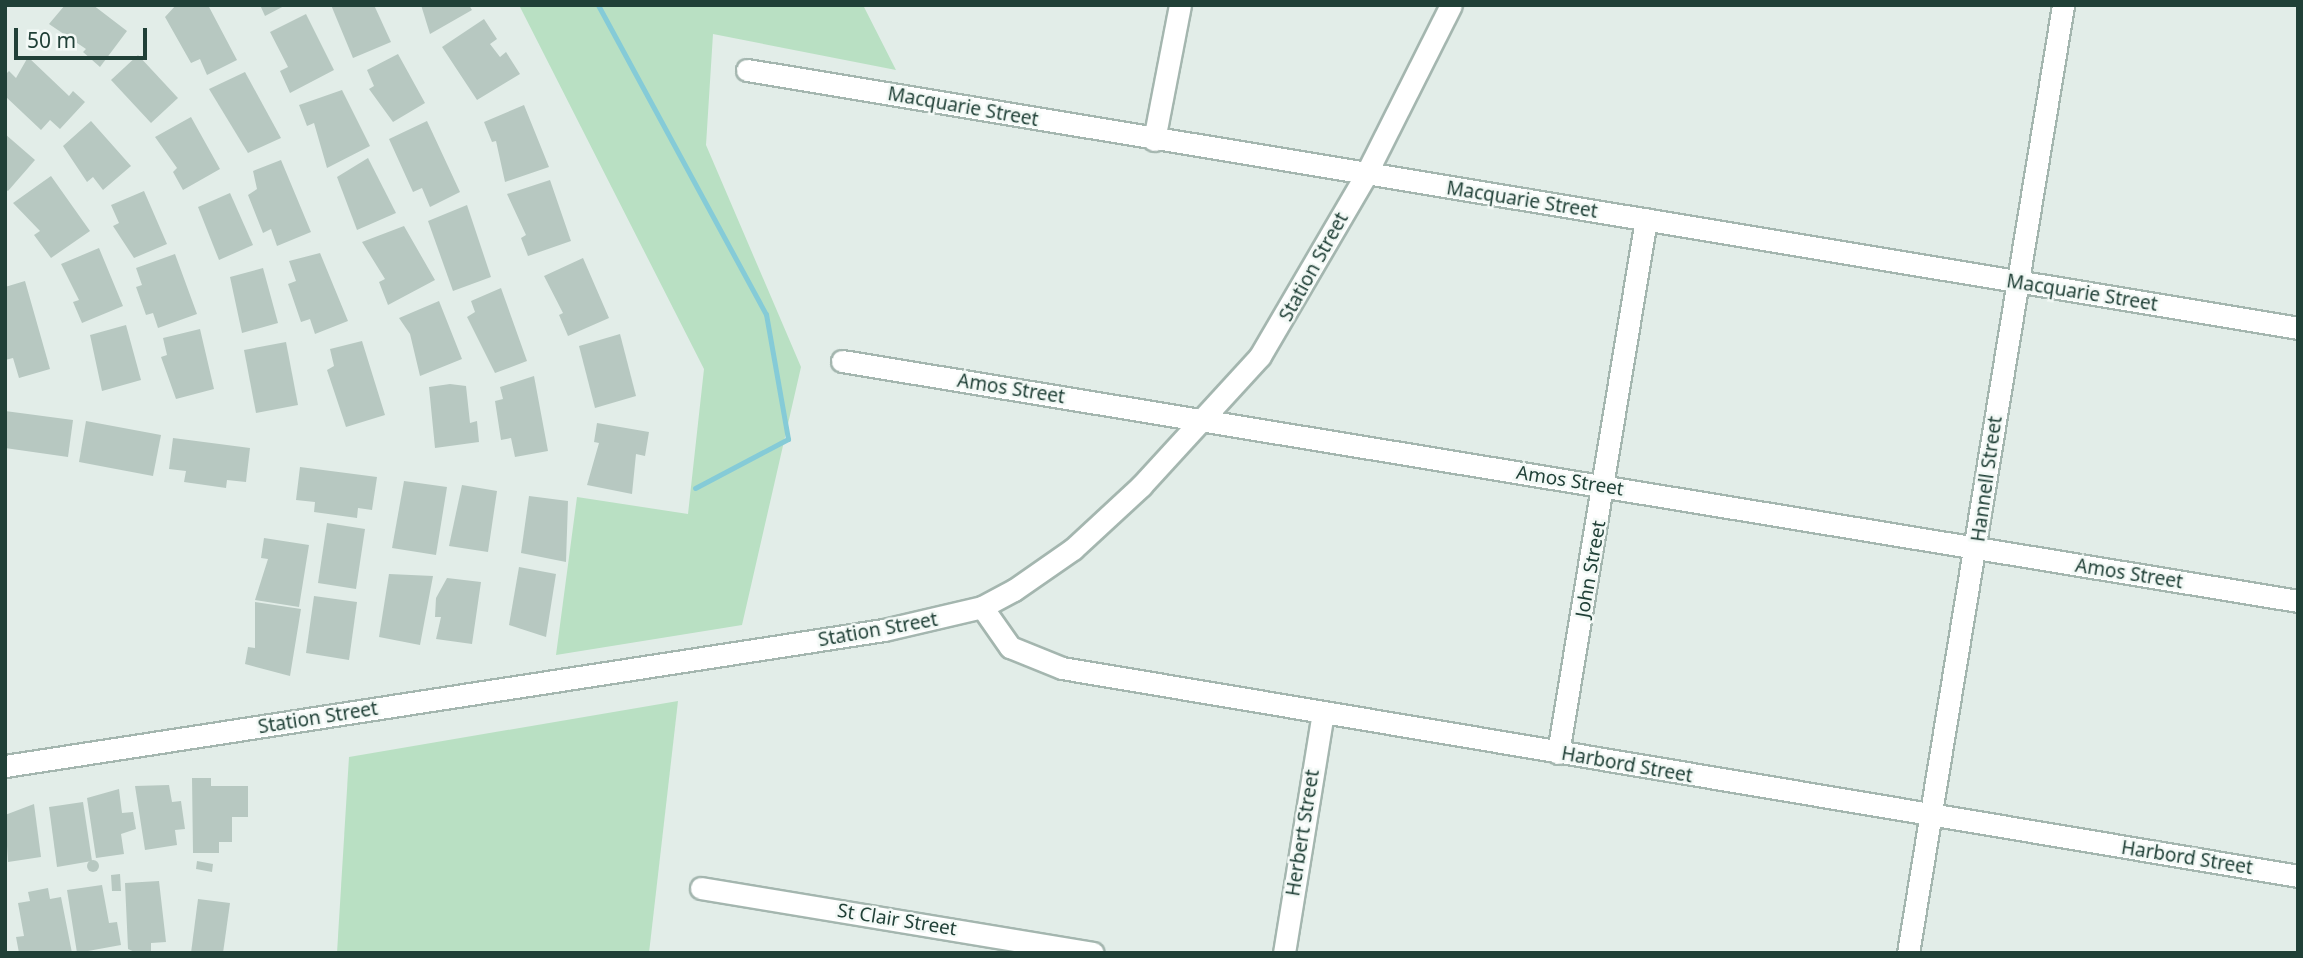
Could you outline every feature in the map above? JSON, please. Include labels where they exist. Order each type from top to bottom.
[{"type":"street","points":[[1154,140],[1180,5]]},
{"type":"street","name":"Station Street","points":[[5,766],[804,643],[982,607],[1073,549],[1202,421],[1289,315],[1365,176],[1451,5]]},
{"type":"street","name":"Hannell Street","points":[[1908,953],[1928,816],[1976,550],[2016,283],[2063,5]]},
{"type":"street","name":"Macquarie Street","points":[[747,71],[1365,176],[1646,219],[2016,283],[2298,328]]},
{"type":"street","name":"John Street","points":[[1558,753],[1606,487],[1646,219]]},
{"type":"street","name":"Amos Street","points":[[842,361],[2298,601]]},
{"type":"street","name":"Harbord Street","points":[[982,607],[1010,647],[1062,668],[1928,816],[2298,876]]},
{"type":"street","name":"Herbert Street","points":[[1284,953],[1323,713]]},
{"type":"street","name":"St Clair Street","points":[[701,888],[1093,953]]},
{"type":"green space","points":[[519,5],[863,5],[896,70],[713,34],[706,145],[801,367],[742,625],[556,655],[577,497],[688,514],[704,369]]},
{"type":"green space","points":[[678,701],[649,953],[337,953],[349,757]]},
{"type":"building","points":[[65,5],[93,5],[127,31],[100,67],[83,52],[86,49],[49,24]]},
{"type":"building","points":[[176,5],[208,5],[237,60],[207,75],[200,59],[191,63],[165,17]]},
{"type":"building","points":[[260,5],[286,5],[265,16]]},
{"type":"building","points":[[331,5],[374,5],[391,42],[353,58]]},
{"type":"building","points":[[421,5],[469,5],[472,10],[430,34]]},
{"type":"building","points":[[306,14],[334,70],[290,93],[280,71],[288,67],[270,32]]},
{"type":"building","points":[[484,19],[497,39],[490,44],[500,57],[506,52],[520,74],[477,100],[442,47]]},
{"type":"building","points":[[398,54],[425,103],[393,122],[369,89],[374,86],[367,70]]},
{"type":"building","points":[[138,55],[178,98],[151,123],[111,80]]},
{"type":"building","points":[[28,57],[69,96],[73,91],[85,102],[60,129],[50,120],[41,130],[5,96],[5,75],[9,71],[16,78]]},
{"type":"building","points":[[245,72],[281,138],[248,153],[209,89]]},
{"type":"building","points":[[342,90],[370,146],[327,168],[314,123],[307,126],[299,105]]},
{"type":"building","points":[[524,105],[549,167],[505,182],[496,141],[492,142],[484,122]]},
{"type":"building","points":[[191,117],[220,169],[183,190],[173,172],[177,168],[155,137]]},
{"type":"building","points":[[91,121],[131,166],[103,190],[93,177],[87,182],[63,146]]},
{"type":"building","points":[[427,121],[460,192],[430,207],[422,188],[413,192],[389,139]]},
{"type":"building","points":[[5,134],[35,160],[8,191],[5,189]]},
{"type":"building","points":[[368,158],[396,213],[357,230],[337,177]]},
{"type":"building","points":[[281,160],[311,232],[277,246],[271,229],[263,233],[248,195],[257,189],[253,171]]},
{"type":"building","points":[[51,176],[90,231],[51,258],[34,235],[40,231],[13,203]]},
{"type":"building","points":[[550,180],[571,241],[528,256],[521,238],[526,235],[507,194]]},
{"type":"building","points":[[144,191],[167,244],[134,258],[113,226],[119,223],[111,205]]},
{"type":"building","points":[[230,193],[253,245],[219,260],[198,207]]},
{"type":"building","points":[[467,205],[491,277],[453,291],[428,221]]},
{"type":"building","points":[[404,226],[435,280],[388,305],[379,282],[385,279],[362,242]]},
{"type":"building","points":[[99,248],[123,306],[82,323],[73,302],[79,300],[61,264]]},
{"type":"building","points":[[320,253],[348,321],[315,334],[310,319],[301,322],[288,284],[296,281],[289,261]]},
{"type":"building","points":[[175,254],[197,314],[158,328],[153,313],[146,315],[136,287],[142,285],[136,268]]},
{"type":"building","points":[[583,258],[609,318],[568,336],[559,315],[563,313],[544,276]]},
{"type":"building","points":[[263,268],[278,323],[242,333],[230,277]]},
{"type":"building","points":[[25,281],[50,369],[19,378],[13,358],[5,360],[5,287]]},
{"type":"building","points":[[501,288],[527,361],[495,373],[467,317],[475,312],[471,301]]},
{"type":"building","points":[[439,301],[462,359],[420,376],[410,334],[399,318]]},
{"type":"building","points":[[126,325],[141,380],[102,391],[90,335]]},
{"type":"building","points":[[200,329],[214,389],[176,399],[161,357],[167,355],[163,338]]},
{"type":"building","points":[[620,334],[636,396],[595,408],[579,346]]},
{"type":"building","points":[[362,341],[385,415],[346,427],[327,370],[334,366],[330,349]]},
{"type":"building","points":[[286,342],[298,405],[256,413],[244,350]]},
{"type":"building","points":[[534,376],[548,451],[515,457],[511,438],[501,440],[495,401],[503,399],[500,387]]},
{"type":"building","points":[[450,384],[466,386],[470,423],[477,421],[479,442],[435,448],[429,387]]},
{"type":"building","points":[[5,411],[73,420],[68,457],[5,448]]},
{"type":"building","points":[[86,421],[161,435],[153,476],[79,462]]},
{"type":"building","points":[[597,423],[649,432],[645,456],[636,454],[632,494],[587,485],[599,443],[594,442]]},
{"type":"building","points":[[173,438],[250,448],[246,482],[227,480],[226,488],[184,482],[186,471],[169,469]]},
{"type":"building","points":[[300,467],[377,477],[372,510],[358,508],[357,518],[314,512],[315,502],[296,500]]},
{"type":"building","points":[[404,481],[447,487],[436,555],[392,548]]},
{"type":"building","points":[[462,485],[497,491],[488,552],[449,546]]},
{"type":"building","points":[[529,496],[568,501],[566,562],[521,553]]},
{"type":"building","points":[[327,523],[365,529],[356,589],[318,583]]},
{"type":"building","points":[[264,538],[309,545],[299,607],[255,600],[268,559],[261,558]]},
{"type":"building","points":[[519,567],[556,574],[546,637],[509,625]]},
{"type":"building","points":[[389,574],[433,576],[420,645],[379,637]]},
{"type":"building","points":[[447,578],[481,582],[472,644],[436,639],[441,617],[435,617],[436,598]]},
{"type":"building","points":[[314,596],[357,602],[349,660],[306,653]]},
{"type":"building","points":[[255,602],[301,609],[290,676],[245,664],[248,647],[255,648]]},
{"type":"building","points":[[192,778],[211,778],[211,786],[248,786],[248,817],[232,817],[232,842],[219,842],[219,853],[193,853]]},
{"type":"building","points":[[169,785],[172,802],[181,801],[185,829],[175,830],[177,845],[145,850],[135,786]]},
{"type":"building","points":[[119,789],[122,813],[133,812],[136,829],[121,834],[124,854],[96,858],[87,798]]},
{"type":"building","points":[[83,802],[92,861],[57,867],[49,807]]},
{"type":"building","points":[[34,804],[41,857],[8,862],[5,815]]},
{"type":"building","points":[[93,860],[99,866],[93,872],[87,866]]},
{"type":"building","points":[[197,861],[213,864],[212,872],[196,869]]},
{"type":"building","points":[[120,874],[121,891],[112,891],[111,875]]},
{"type":"building","points":[[159,881],[166,942],[151,943],[151,952],[137,953],[128,949],[125,883]]},
{"type":"building","points":[[102,885],[109,923],[117,922],[121,945],[77,953],[67,890]]},
{"type":"building","points":[[48,888],[50,899],[61,897],[72,953],[19,953],[16,937],[24,936],[18,903],[30,901],[28,892]]},
{"type":"building","points":[[198,899],[230,903],[223,953],[191,953]]},
{"type":"waterway","points":[[598,5],[766,314],[788,439],[695,488]]}]
